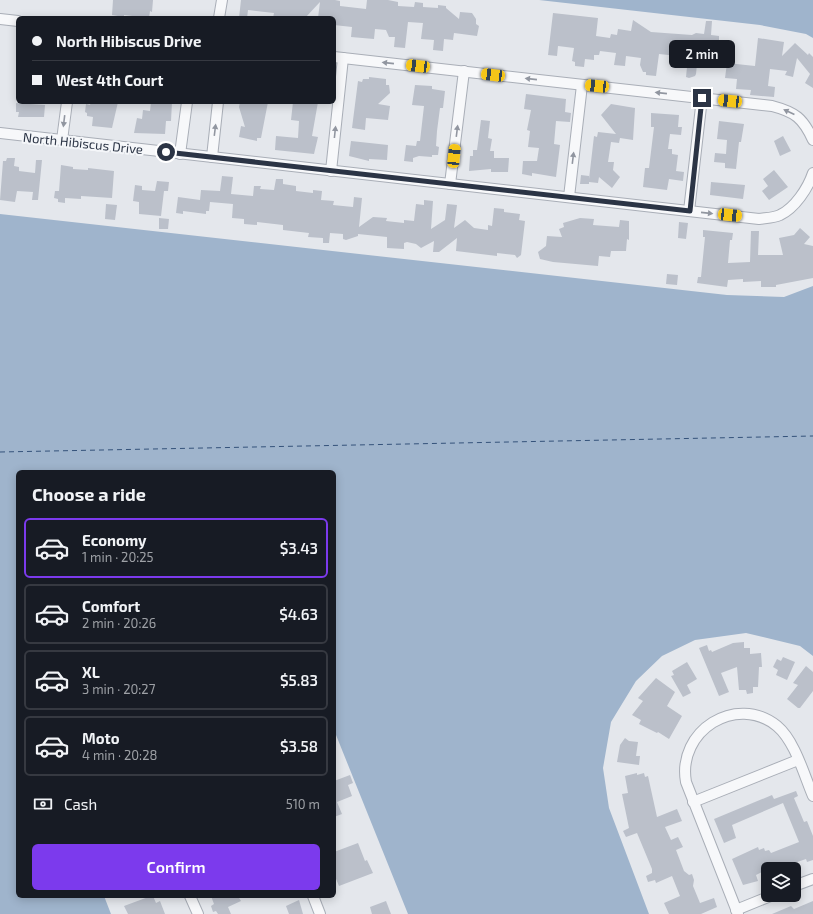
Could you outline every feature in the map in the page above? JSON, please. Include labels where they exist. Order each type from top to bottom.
[{"type":"street","points":[[217,16],[222,0]]},
{"type":"street","points":[[0,19],[16,21]]},
{"type":"street","points":[[336,90],[338,57],[772,106],[792,112],[804,124],[813,140]]},
{"type":"street","points":[[450,184],[464,71]]},
{"type":"street","points":[[569,197],[582,84]]},
{"type":"street","points":[[690,211],[702,98]]},
{"type":"street","points":[[62,140],[67,104]]},
{"type":"street","points":[[180,154],[187,104]]},
{"type":"street","points":[[212,157],[218,104]]},
{"type":"street","points":[[331,171],[335,104]]},
{"type":"street","name":"North Hibiscus Drive","points":[[0,133],[759,219],[780,215],[794,204],[804,192],[813,173]]},
{"type":"street","points":[[761,901],[737,912],[685,776],[686,758],[691,745],[700,733],[716,720],[729,715],[745,714],[766,719],[777,726],[786,735],[813,796]]},
{"type":"street","points":[[694,802],[798,760]]},
{"type":"street","points":[[801,883],[813,879]]},
{"type":"street","points":[[191,898],[198,914]]},
{"type":"street","points":[[314,898],[320,914]]},
{"type":"water","points":[[539,0],[813,0],[813,38],[806,34],[760,25]]},
{"type":"water","points":[[0,214],[727,295],[784,297],[813,286],[813,656],[800,646],[746,633],[695,640],[662,656],[636,681],[611,722],[603,768],[609,808],[649,914],[408,914],[336,735],[336,470],[16,470],[16,898],[105,898],[111,914],[0,914]]},
{"type":"building","points":[[113,0],[153,0],[152,12],[150,11],[149,16],[112,15]]},
{"type":"building","points":[[241,0],[335,0],[340,1],[340,6],[366,9],[367,0],[388,0],[398,2],[398,6],[414,7],[415,2],[423,3],[423,7],[438,8],[438,5],[446,6],[446,8],[459,19],[460,12],[472,13],[476,19],[476,24],[479,26],[477,36],[454,33],[453,40],[444,39],[443,51],[433,50],[434,40],[421,39],[423,23],[408,22],[405,48],[394,47],[395,37],[389,37],[386,30],[375,29],[374,39],[351,37],[352,27],[336,25],[336,16],[318,16],[320,2],[307,16],[273,16],[274,13],[248,10],[247,16],[239,16]]},
{"type":"building","points":[[553,13],[598,18],[596,36],[610,38],[611,34],[617,35],[618,29],[631,31],[633,20],[651,32],[692,35],[696,33],[704,34],[706,21],[712,21],[711,35],[719,36],[719,44],[725,45],[723,60],[718,65],[711,56],[698,54],[696,74],[695,76],[689,78],[686,77],[688,57],[659,54],[656,76],[646,75],[646,72],[643,72],[640,65],[641,58],[626,56],[625,66],[614,65],[616,53],[600,51],[599,55],[594,55],[594,60],[585,59],[584,67],[575,66],[575,62],[572,61],[574,48],[558,46],[557,56],[548,55]]},
{"type":"building","points":[[758,38],[784,42],[782,56],[795,43],[808,55],[809,53],[813,57],[813,88],[805,83],[810,74],[797,58],[793,77],[785,75],[787,71],[770,69],[768,86],[775,87],[774,97],[750,95],[751,90],[736,89],[737,79],[725,78],[727,63],[755,66]]},
{"type":"building","points":[[369,77],[386,79],[386,85],[389,85],[390,93],[378,104],[390,106],[388,120],[366,118],[365,130],[352,128],[358,81],[362,82],[363,79],[369,79]]},
{"type":"building","points":[[415,85],[432,86],[432,89],[445,91],[443,108],[440,108],[437,131],[436,146],[439,147],[438,155],[432,155],[432,157],[419,156],[413,158],[413,162],[404,161],[406,145],[416,146],[417,141],[420,141],[424,106],[412,105]]},
{"type":"building","points":[[526,94],[566,99],[565,112],[571,113],[570,122],[556,121],[554,144],[560,145],[556,177],[532,173],[532,176],[522,174],[523,161],[537,161],[539,148],[528,147],[530,131],[527,130],[531,110],[524,109]]},
{"type":"building","points":[[16,104],[45,105],[44,117],[18,117],[19,112],[16,112]]},
{"type":"building","points":[[86,104],[118,104],[112,128],[92,126],[93,117],[87,116],[87,113],[85,112]]},
{"type":"building","points":[[151,104],[172,104],[171,121],[166,121],[165,134],[134,133],[137,118],[142,119],[143,110],[150,111]]},
{"type":"building","points":[[240,104],[268,104],[261,138],[257,138],[257,141],[239,137],[241,126],[245,127],[239,107]]},
{"type":"building","points":[[293,104],[318,104],[312,136],[318,137],[314,154],[275,150],[276,136],[298,138],[299,121],[291,120]]},
{"type":"building","points":[[611,104],[635,108],[633,140],[620,138],[619,143],[611,142],[608,162],[614,162],[613,170],[620,177],[612,188],[599,177],[598,183],[589,182],[589,184],[580,184],[581,175],[589,176],[589,179],[594,136],[597,137],[598,132],[616,134],[601,115]]},
{"type":"building","points":[[651,113],[679,115],[678,127],[682,127],[681,135],[670,134],[668,149],[672,149],[672,154],[678,155],[676,171],[684,172],[683,181],[669,179],[667,190],[643,187],[645,168],[649,168],[654,127],[651,127]]},
{"type":"building","points":[[481,120],[490,121],[488,138],[492,139],[490,151],[494,151],[494,158],[509,158],[508,172],[491,172],[491,169],[469,171],[470,156],[473,156],[473,150],[477,150]]},
{"type":"building","points":[[719,121],[744,124],[741,142],[739,142],[736,169],[725,168],[725,163],[714,162],[715,153],[726,154],[727,140],[717,139]]},
{"type":"building","points":[[783,136],[791,151],[780,156],[774,141]]},
{"type":"building","points":[[351,141],[388,145],[387,160],[369,159],[369,161],[349,156]]},
{"type":"building","points":[[7,158],[15,158],[14,166],[19,167],[19,171],[35,173],[36,160],[42,160],[38,200],[32,200],[33,192],[17,191],[15,202],[0,200],[3,161],[6,161]]},
{"type":"building","points":[[61,165],[73,167],[73,169],[88,170],[88,168],[114,171],[112,198],[81,196],[81,199],[65,198],[65,203],[58,202],[58,199],[54,198],[55,191],[59,191]]},
{"type":"building","points":[[774,170],[788,187],[769,200],[762,191],[768,186],[763,179]]},
{"type":"building","points":[[222,176],[233,177],[231,194],[253,196],[254,186],[261,186],[260,189],[274,190],[276,179],[283,179],[283,184],[296,186],[296,191],[313,193],[313,190],[322,191],[321,200],[334,201],[333,205],[353,207],[354,197],[362,198],[359,227],[373,217],[387,218],[386,221],[404,223],[404,220],[414,221],[416,204],[424,205],[424,200],[433,201],[431,229],[445,220],[447,204],[457,205],[454,228],[465,220],[474,228],[488,230],[488,225],[492,226],[494,208],[504,209],[504,212],[520,214],[519,220],[525,221],[521,255],[517,258],[515,255],[497,253],[497,256],[456,251],[457,238],[439,252],[433,252],[434,241],[421,248],[416,244],[407,242],[404,243],[404,249],[387,248],[387,237],[358,234],[358,236],[346,240],[343,239],[343,234],[330,233],[329,243],[323,243],[323,238],[308,237],[309,233],[283,230],[283,225],[257,222],[257,225],[244,224],[244,219],[232,218],[233,204],[210,202],[209,211],[206,211],[206,214],[183,211],[183,214],[176,213],[178,197],[200,200],[201,190],[220,191]]},
{"type":"building","points":[[157,181],[169,182],[168,191],[164,191],[161,216],[139,214],[139,202],[133,201],[135,185],[142,186],[142,190],[155,191]]},
{"type":"building","points":[[711,182],[745,185],[743,199],[710,195]]},
{"type":"building","points":[[106,204],[117,205],[115,220],[105,219]]},
{"type":"building","points":[[159,218],[169,219],[168,229],[159,229]]},
{"type":"building","points":[[580,218],[594,219],[593,225],[619,227],[620,220],[629,221],[629,240],[627,239],[626,251],[611,251],[610,257],[599,256],[598,266],[553,262],[540,259],[538,252],[546,246],[547,236],[562,237],[559,229],[564,227],[563,223]]},
{"type":"building","points":[[679,222],[688,223],[686,239],[678,238]]},
{"type":"building","points":[[800,228],[810,237],[804,244],[813,246],[813,278],[776,285],[776,287],[761,287],[761,281],[743,282],[743,279],[728,280],[727,287],[697,283],[698,277],[701,277],[705,237],[703,237],[703,230],[733,233],[732,240],[730,240],[728,263],[750,262],[751,231],[759,231],[758,255],[783,255],[779,238],[794,235]]},
{"type":"building","points":[[667,274],[678,275],[677,285],[666,284]]},
{"type":"building","points":[[744,642],[744,648],[750,648],[750,654],[761,653],[762,667],[759,667],[758,687],[753,687],[753,693],[747,694],[746,690],[739,690],[737,667],[721,673],[729,692],[719,696],[699,648],[707,645],[709,651],[711,650],[712,652],[733,643]]},
{"type":"building","points":[[783,657],[795,662],[787,680],[776,675],[778,670],[773,667],[777,659],[781,661]]},
{"type":"building","points":[[687,662],[697,679],[687,685],[691,693],[683,697],[671,676],[674,675],[672,671]]},
{"type":"building","points":[[806,666],[813,672],[813,691],[800,708],[798,708],[787,699],[798,685],[793,683]]},
{"type":"building","points":[[656,678],[675,692],[667,706],[682,716],[669,739],[658,732],[657,733],[639,724],[641,720],[632,715],[643,701],[638,698]]},
{"type":"building","points":[[625,738],[629,741],[638,742],[636,756],[640,756],[639,765],[617,762],[620,745]]},
{"type":"building","points":[[637,773],[637,775],[644,773],[645,777],[648,776],[657,817],[677,809],[682,821],[665,827],[671,840],[678,837],[683,847],[676,850],[684,871],[689,875],[692,874],[694,880],[693,886],[700,903],[714,898],[717,907],[701,914],[669,914],[664,903],[680,896],[672,876],[656,883],[655,880],[648,882],[646,876],[652,873],[652,869],[637,833],[626,837],[623,831],[629,828],[622,794],[628,793],[625,776]]},
{"type":"building","points":[[350,775],[353,783],[348,785],[352,796],[337,802],[342,814],[336,816],[336,780]]},
{"type":"building","points":[[796,791],[798,796],[794,798],[804,822],[807,821],[813,836],[813,860],[807,862],[806,859],[797,862],[761,862],[761,872],[756,875],[758,881],[743,885],[732,859],[758,847],[759,850],[764,848],[765,851],[769,850],[771,853],[799,842],[783,803],[732,825],[736,838],[724,843],[714,819],[772,795],[774,799]]},
{"type":"building","points":[[358,843],[365,861],[367,860],[373,873],[339,886],[336,879],[336,851]]},
{"type":"building","points":[[146,898],[154,898],[156,903],[160,901],[165,914],[128,914],[124,906]]},
{"type":"building","points":[[212,898],[239,898],[241,901],[228,907],[231,914],[218,914],[216,911],[213,912],[211,906],[214,904]]},
{"type":"building","points":[[299,900],[303,914],[289,914],[286,906]]},
{"type":"building","points":[[386,901],[391,914],[372,914],[370,907]]},
{"type":"building","points":[[813,901],[813,914],[772,914],[791,906],[794,909]]},
{"type":"ferry route","points":[[0,452],[813,436]]},
{"type":"route","points":[[166,152],[690,211],[702,98]]}]
